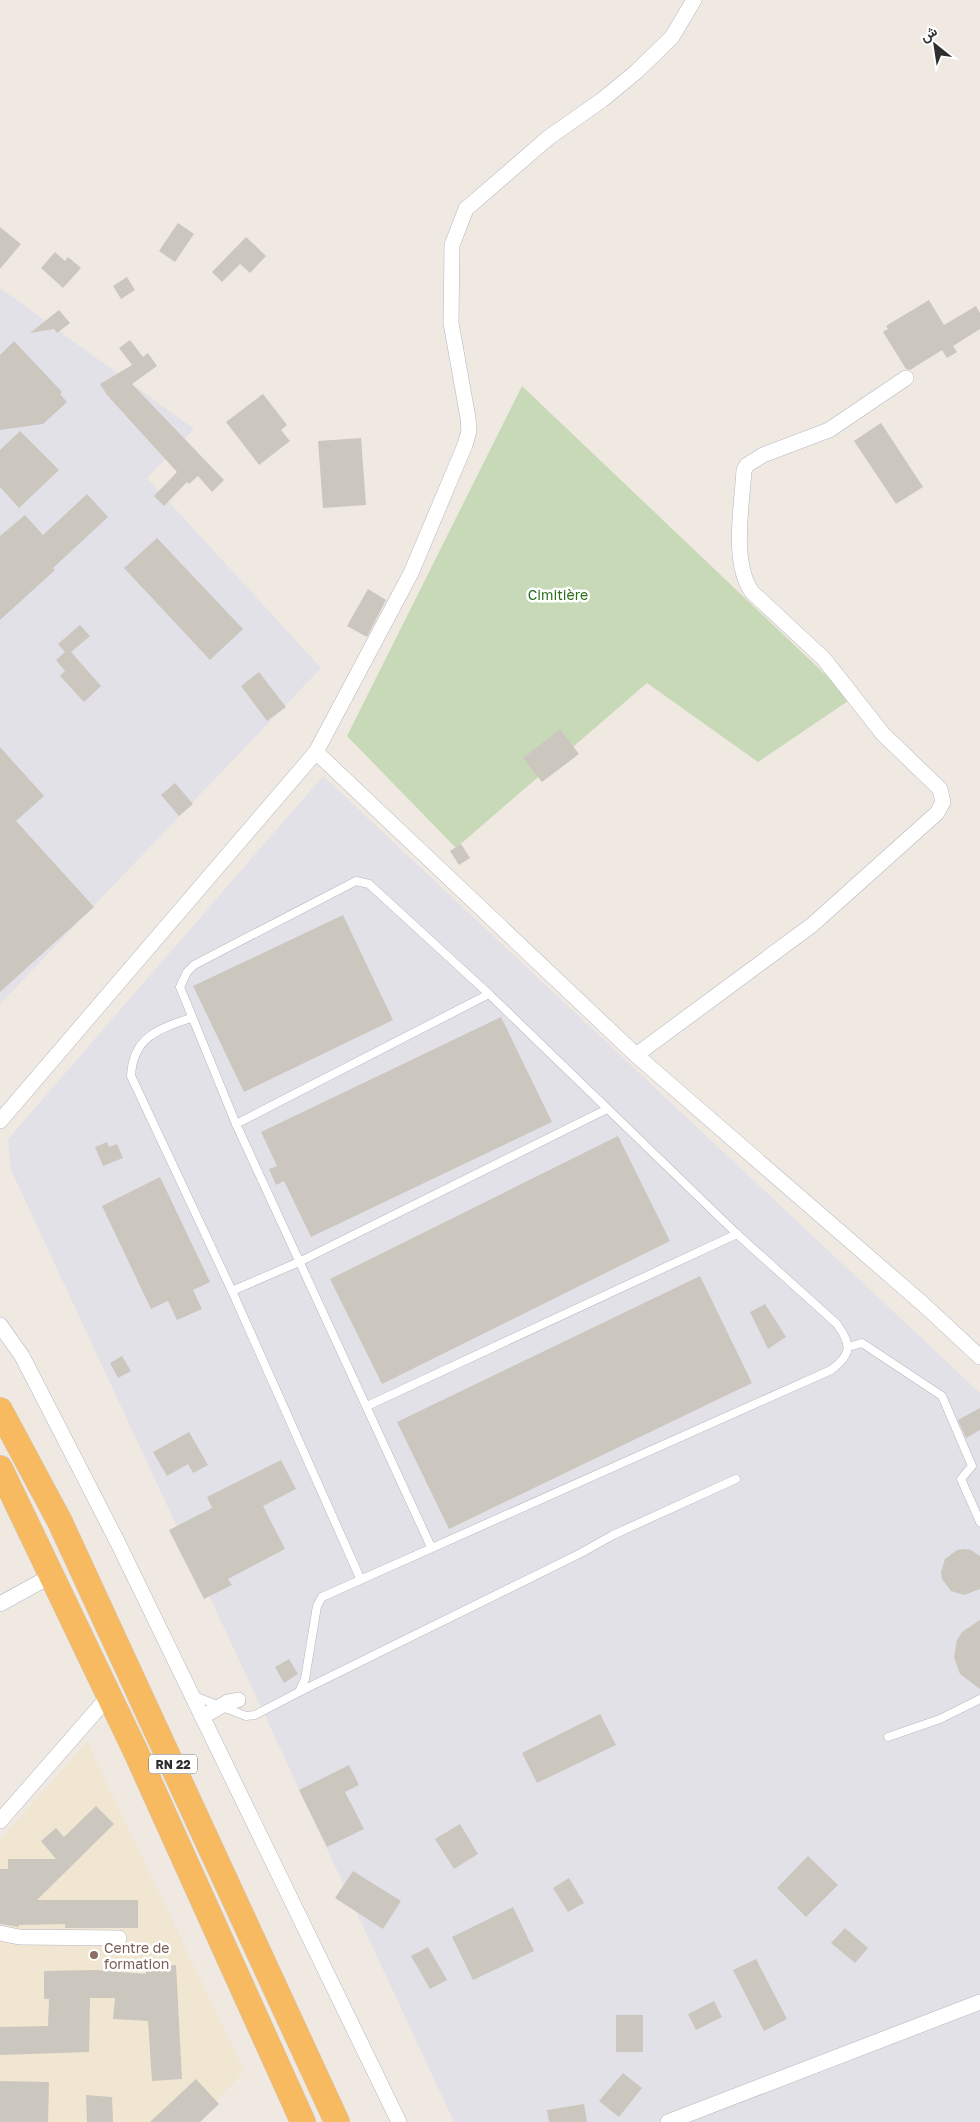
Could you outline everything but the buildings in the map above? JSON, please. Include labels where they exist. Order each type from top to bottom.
[{"type":"highway","name":"RN 22","points":[[0,1410],[60,1522],[337,2122]]},
{"type":"highway","name":"RN 22","points":[[0,1468],[109,1696],[303,2122]]},
{"type":"street","points":[[0,1121],[316,752],[411,573],[465,445],[469,431],[451,323],[452,245],[466,209],[548,138],[602,100],[636,72],[672,37],[694,0]]},
{"type":"street","points":[[636,1055],[812,925],[937,813],[943,802],[940,789],[883,734],[824,659],[752,592],[745,582],[742,571],[740,532],[744,470],[747,465],[763,455],[828,430],[906,378]]},
{"type":"street","points":[[316,752],[636,1055],[915,1297],[980,1357]]},
{"type":"street","points":[[0,1325],[22,1356],[117,1541],[399,2122]]},
{"type":"street","points":[[0,1604],[51,1576]]},
{"type":"street","points":[[0,1821],[109,1696]]},
{"type":"street","points":[[202,1717],[238,1700]]},
{"type":"street","points":[[0,1933],[19,1937],[119,1938]]},
{"type":"street","points":[[668,2122],[980,2002]]},
{"type":"lane","points":[[299,1692],[304,1679],[317,1606],[322,1597],[360,1578],[431,1547],[831,1370],[845,1359],[848,1346],[845,1335],[837,1324],[737,1234],[490,994],[369,884],[356,881],[194,965],[186,972],[180,987],[191,1018],[236,1124],[431,1547]]},
{"type":"lane","points":[[236,1124],[490,994]]},
{"type":"lane","points":[[191,1018],[159,1029],[142,1043],[132,1058],[131,1076],[232,1291],[360,1578]]},
{"type":"lane","points":[[232,1291],[299,1262],[607,1109]]},
{"type":"lane","points":[[367,1406],[737,1234]]},
{"type":"lane","points":[[848,1346],[862,1343],[942,1396],[972,1466],[961,1479],[980,1522]]},
{"type":"lane","points":[[192,1695],[246,1716],[255,1715],[581,1553],[613,1535],[736,1478]]},
{"type":"lane","points":[[888,1737],[940,1719],[980,1699]]},
{"type":"shaded area","points":[[0,288],[194,429],[147,478],[321,668],[0,1004]]},
{"type":"shaded area","points":[[323,776],[980,1393],[980,2122],[454,2122],[11,1170],[8,1139]]},
{"type":"shaded area","name":"Centre de formation","points":[[87,1742],[244,2071],[196,2122],[0,2122],[0,1840]]},
{"type":"green space","name":"Cimitière","points":[[522,386],[851,699],[758,762],[647,683],[456,848],[347,736]]},
{"type":"place","name":"Centre de formation","points":[[94,1955]]}]
